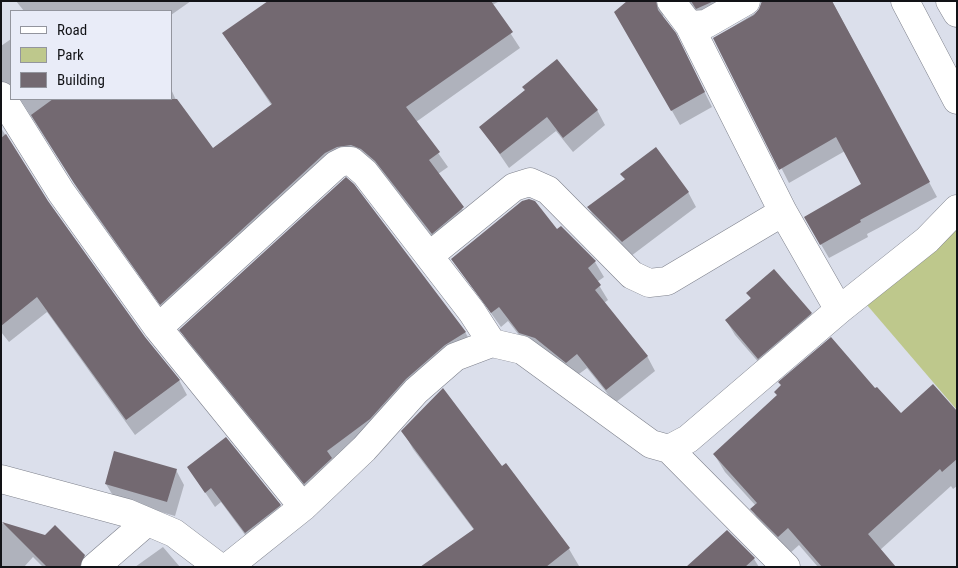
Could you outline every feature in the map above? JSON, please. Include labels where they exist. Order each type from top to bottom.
[{"type":"street","points":[[672,1],[689,25],[783,212],[839,310]]},
{"type":"street","points":[[689,25],[706,24],[746,1]]},
{"type":"street","points":[[905,1],[957,100]]},
{"type":"street","points":[[950,1],[957,13]]},
{"type":"street","points":[[1,96],[61,192],[158,328],[303,507]]},
{"type":"street","points":[[158,328],[336,165],[344,161],[351,161],[365,173],[472,312],[492,343]]},
{"type":"street","points":[[429,256],[514,187],[530,182],[548,190],[632,275],[649,283],[667,281],[783,212]]},
{"type":"street","points":[[669,449],[688,439],[839,310],[927,240],[957,209]]},
{"type":"street","points":[[228,567],[303,507],[364,449],[416,391],[455,356],[492,343],[522,350],[651,444],[669,449],[786,567]]},
{"type":"street","points":[[1,479],[127,514],[147,522],[174,533],[219,567]]},
{"type":"street","points":[[95,567],[147,522]]},
{"type":"green space","points":[[957,225],[957,410],[867,305]]},
{"type":"building","points":[[268,1],[491,1],[513,32],[406,107],[440,152],[429,160],[464,207],[432,234],[375,161],[361,149],[351,145],[337,147],[325,153],[160,305],[74,183],[31,115],[52,100],[177,99],[213,148],[272,104],[222,33]]},
{"type":"building","points":[[627,1],[656,1],[658,10],[676,33],[705,92],[671,111],[614,12]]},
{"type":"building","points":[[691,1],[714,1],[696,9]]},
{"type":"building","points":[[762,1],[832,1],[930,182],[860,220],[861,222],[820,245],[804,217],[861,184],[836,137],[779,170],[713,38],[754,15]]},
{"type":"building","points":[[557,59],[598,110],[563,138],[547,117],[500,154],[479,127],[525,90],[522,87]]},
{"type":"building","points":[[6,134],[48,201],[145,337],[180,380],[126,420],[37,297],[1,326],[1,138]]},
{"type":"building","points":[[656,147],[689,192],[622,242],[587,207],[625,179],[620,174]]},
{"type":"building","points":[[346,177],[354,184],[466,332],[445,345],[406,379],[370,419],[327,451],[332,458],[304,484],[179,330]]},
{"type":"building","points":[[529,199],[535,201],[557,229],[561,226],[596,261],[588,268],[601,285],[595,290],[648,356],[606,390],[577,354],[566,363],[535,338],[519,333],[499,307],[491,313],[451,259],[522,201]]},
{"type":"building","points":[[774,269],[812,313],[758,359],[725,320],[751,298],[746,293]]},
{"type":"building","points":[[831,337],[875,388],[877,387],[901,413],[933,384],[957,411],[957,459],[942,472],[940,469],[868,534],[896,567],[822,567],[788,528],[778,537],[750,509],[757,503],[713,454],[777,395],[774,392],[781,385],[778,382]]},
{"type":"building","points":[[443,388],[502,466],[506,463],[570,548],[546,567],[420,567],[474,529],[401,431]]},
{"type":"building","points":[[226,437],[281,505],[245,533],[211,488],[205,493],[187,467]]},
{"type":"building","points":[[114,451],[177,469],[167,502],[105,484]]},
{"type":"building","points":[[2,522],[45,535],[55,525],[85,555],[80,567],[47,567]]},
{"type":"building","points":[[727,530],[755,558],[745,567],[686,567]]}]
